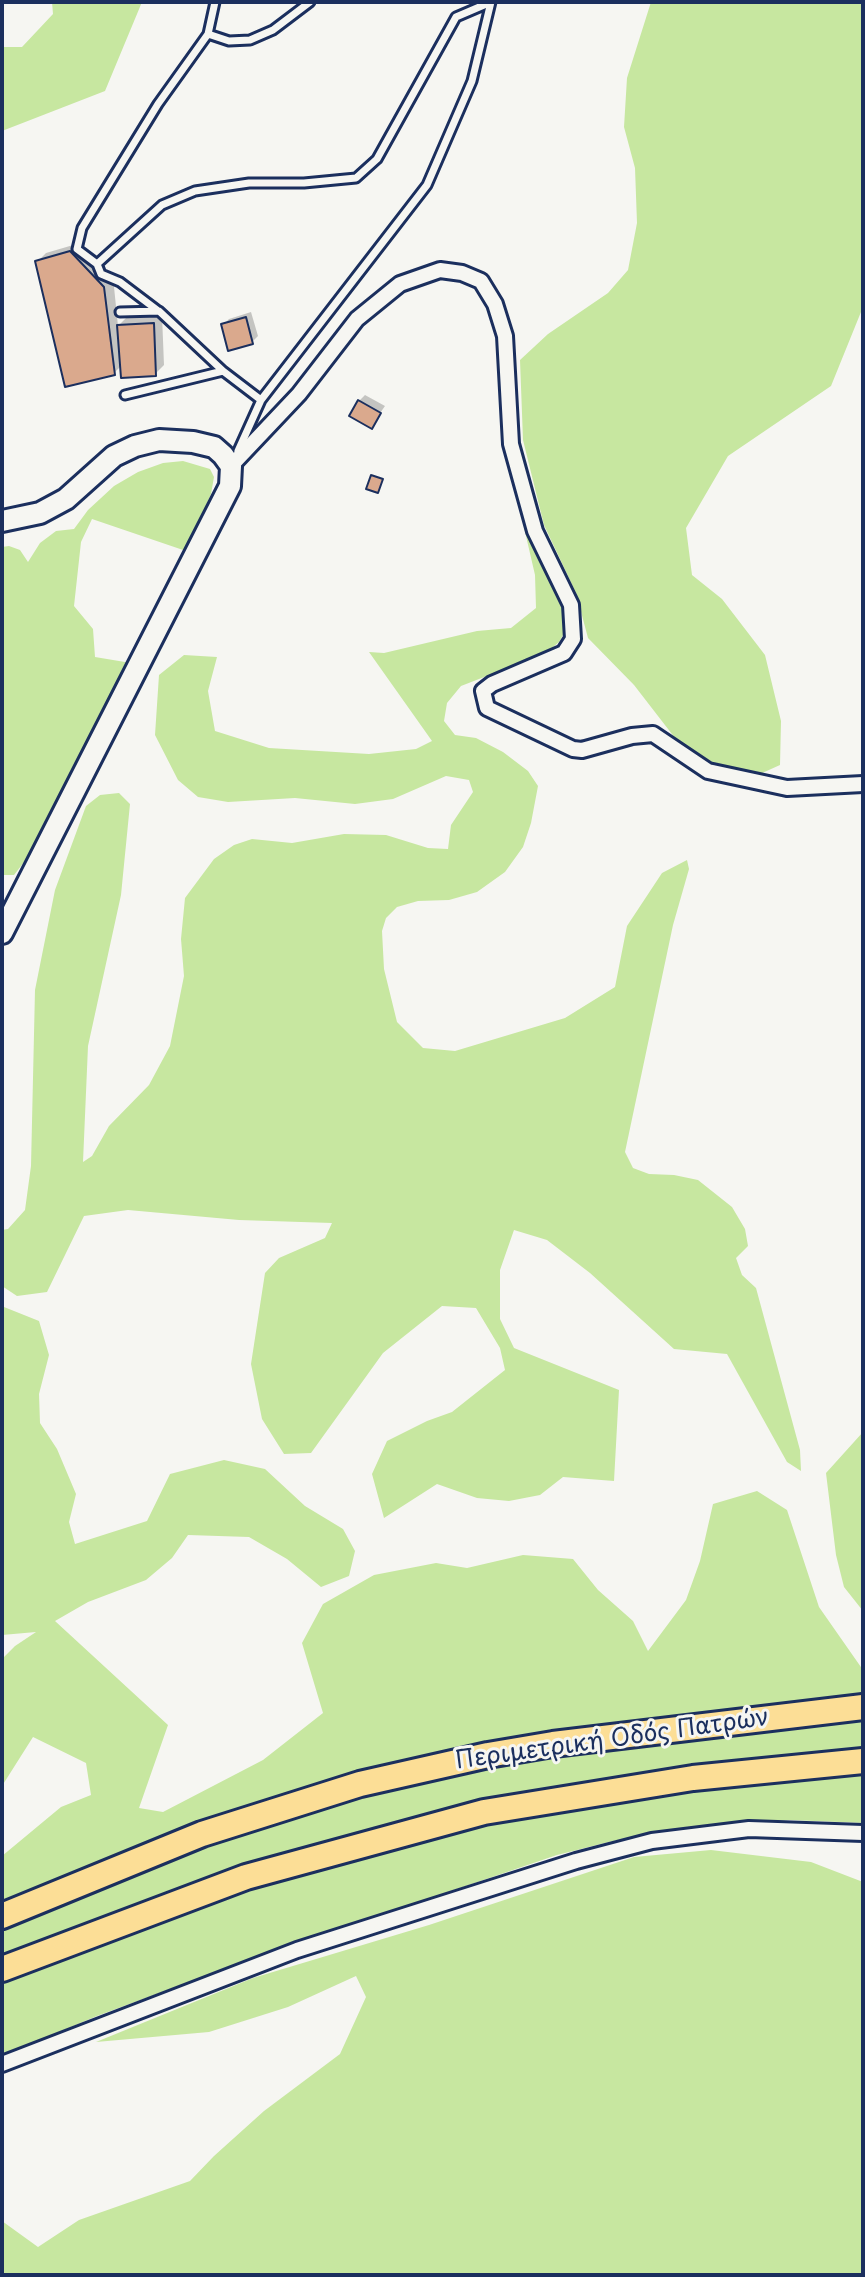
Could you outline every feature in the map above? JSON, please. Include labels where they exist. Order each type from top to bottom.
[{"type":"highway","name":"Περιμετρική Οδός Πατρών","points":[[2,1916],[151,1853],[323,1794],[488,1755],[617,1735],[863,1707]]},
{"type":"highway","name":"Περιμετρική Οδός Πατρών","points":[[2,1969],[246,1877],[484,1812],[693,1778],[863,1761]]},
{"type":"street","points":[[2,933],[230,486],[231,466],[299,394],[357,319],[400,284],[440,270],[462,273],[481,281],[495,304],[505,336],[511,444],[535,531],[571,605],[573,639],[564,653],[492,684],[483,691],[487,708],[573,749],[582,750],[632,736],[653,734],[708,771],[787,788],[863,784]]},
{"type":"street","points":[[2,521],[40,513],[66,499],[114,456],[159,440],[214,447],[231,466]]},
{"type":"street","points":[[2,2064],[297,1950],[576,1861],[652,1841],[749,1829],[863,1833]]},
{"type":"lane","points":[[215,2],[208,34],[158,104],[82,228],[77,249],[97,264],[101,274],[120,282],[159,311],[223,371],[261,400]]},
{"type":"lane","points":[[208,34],[229,41],[250,40],[273,30],[310,2]]},
{"type":"lane","points":[[97,264],[162,205],[195,191],[249,183],[304,183],[356,178],[377,159],[456,17],[491,2]]},
{"type":"lane","points":[[231,466],[261,400],[427,185],[472,81],[491,2]]},
{"type":"lane","points":[[120,312],[159,311]]},
{"type":"lane","points":[[125,395],[223,371]]},
{"type":"green space","points":[[52,2],[142,2],[105,91],[2,131],[2,47],[22,47],[53,14]]},
{"type":"green space","points":[[651,2],[863,2],[863,307],[831,386],[728,456],[686,528],[692,575],[722,599],[765,655],[781,721],[780,765],[760,774],[711,767],[675,738],[634,685],[588,638],[576,593],[544,525],[523,440],[520,360],[548,334],[608,293],[628,270],[637,223],[635,168],[624,127],[627,78]]},
{"type":"green space","points":[[183,461],[210,469],[214,477],[211,494],[186,551],[92,519],[81,542],[74,606],[93,629],[95,657],[131,663],[28,857],[14,875],[2,875],[2,547],[20,550],[28,562],[40,543],[56,531],[74,529],[88,510],[114,486],[138,472],[163,463]]},
{"type":"green space","points":[[514,484],[528,535],[564,608],[567,628],[559,642],[546,653],[461,686],[447,703],[444,721],[455,735],[476,738],[503,752],[528,771],[538,786],[531,823],[523,847],[505,872],[477,892],[449,900],[418,901],[397,907],[386,918],[382,931],[384,969],[397,1022],[423,1048],[455,1051],[565,1018],[615,987],[627,926],[662,873],[687,860],[689,869],[673,925],[625,1152],[633,1168],[649,1174],[698,1180],[732,1207],[745,1229],[748,1246],[736,1258],[742,1275],[756,1288],[800,1450],[801,1471],[787,1462],[727,1354],[674,1349],[590,1273],[547,1240],[514,1230],[500,1270],[500,1319],[514,1348],[619,1390],[614,1481],[563,1477],[540,1495],[509,1501],[477,1498],[437,1484],[384,1518],[372,1474],[387,1441],[452,1412],[505,1370],[500,1348],[476,1308],[442,1306],[383,1353],[311,1453],[284,1454],[262,1419],[251,1364],[265,1273],[279,1258],[325,1238],[332,1223],[239,1220],[128,1210],[84,1216],[47,1292],[17,1296],[2,1286],[2,1230],[8,1229],[25,1210],[31,1166],[35,990],[55,890],[86,806],[100,795],[119,793],[130,804],[121,895],[88,1046],[83,1162],[92,1156],[109,1126],[149,1085],[170,1046],[184,976],[181,939],[185,898],[214,859],[234,845],[252,839],[292,843],[344,834],[386,835],[428,848],[448,849],[451,825],[473,792],[469,780],[446,776],[393,799],[355,804],[295,798],[228,802],[198,797],[178,780],[155,735],[159,675],[184,655],[217,657],[208,691],[215,731],[269,748],[369,754],[416,749],[432,741],[369,652],[384,653],[477,631],[511,628],[536,608],[535,575]]},
{"type":"green space","points":[[4,1307],[39,1321],[49,1355],[39,1394],[40,1423],[57,1449],[76,1494],[69,1522],[75,1544],[147,1521],[170,1474],[224,1460],[265,1469],[305,1506],[343,1529],[355,1551],[349,1576],[321,1587],[287,1559],[249,1537],[188,1535],[172,1558],[146,1580],[88,1602],[55,1621],[168,1725],[139,1808],[163,1812],[263,1760],[323,1713],[302,1643],[323,1604],[374,1575],[436,1563],[467,1568],[523,1555],[573,1559],[598,1590],[633,1621],[648,1651],[686,1600],[700,1561],[713,1504],[757,1491],[787,1510],[819,1607],[863,1670],[863,1823],[790,1820],[701,1826],[613,1841],[557,1855],[254,1958],[97,2016],[2,2056],[2,1856],[61,1807],[91,1795],[86,1763],[33,1737],[2,1786],[2,1659],[36,1632],[2,1635]]},
{"type":"green space","points":[[863,1432],[863,1611],[844,1587],[836,1555],[826,1473]]},
{"type":"green space","points":[[711,1850],[811,1862],[863,1882],[863,2275],[2,2275],[2,2221],[38,2247],[79,2220],[190,2181],[264,2111],[340,2054],[366,1997],[356,1976],[288,2007],[209,2032],[96,2042],[253,1978],[429,1925],[634,1857]]},
{"type":"building","points":[[70,251],[104,287],[115,375],[65,387],[35,261]]},
{"type":"building","points":[[246,317],[253,344],[228,351],[221,324]]},
{"type":"building","points":[[154,323],[156,376],[121,378],[117,325]]},
{"type":"building","points":[[358,400],[381,413],[372,429],[349,416]]},
{"type":"building","points":[[371,475],[383,479],[378,493],[366,489]]}]
